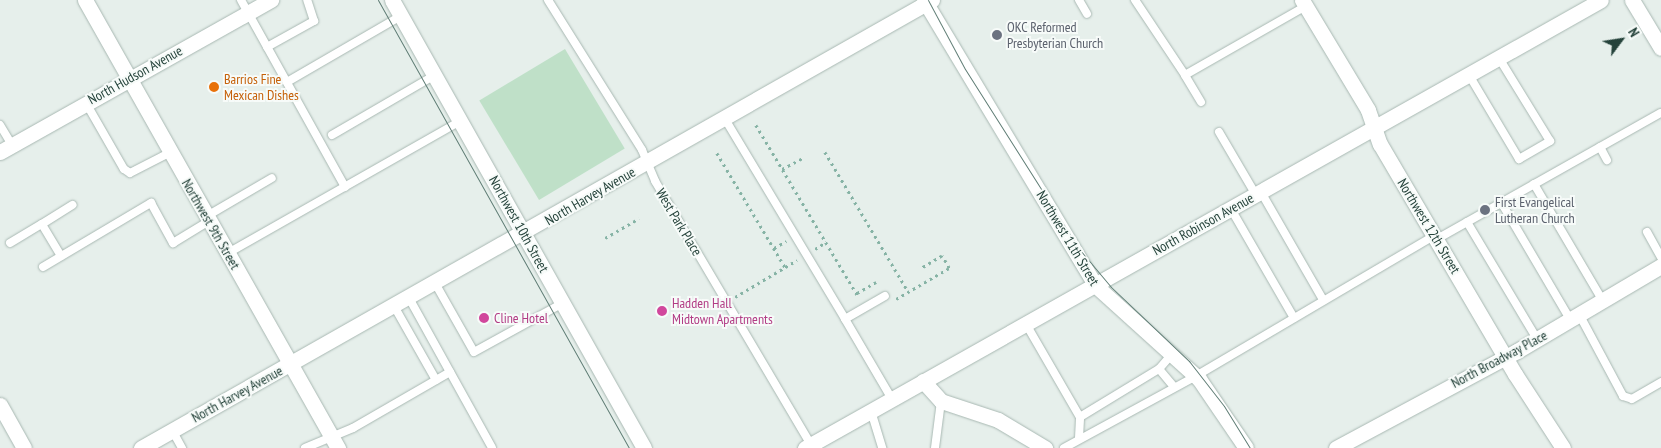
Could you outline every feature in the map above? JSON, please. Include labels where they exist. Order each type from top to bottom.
[{"type":"street","name":"Northwest 9th Street","points":[[85,0],[334,442]]},
{"type":"street","name":"North Hudson Avenue","points":[[6,149],[129,79],[245,6],[271,0]]},
{"type":"street","name":"Northwest 10th Street","points":[[392,0],[643,446]]},
{"type":"street","name":"North Robinson Avenue","points":[[809,447],[1601,0]]},
{"type":"street","points":[[1632,0],[1661,48]]},
{"type":"street","name":"North Harvey Avenue","points":[[141,448],[524,233],[927,1]]},
{"type":"street","name":"Northwest 11th Street","points":[[927,1],[1095,285],[1196,376],[1216,400],[1246,448]]},
{"type":"street","name":"Northwest 12th Street","points":[[1304,3],[1368,110],[1380,144],[1505,356],[1563,448]]},
{"type":"street","name":"North Broadway Place","points":[[1336,448],[1537,339],[1661,266]]},
{"type":"street","points":[[923,382],[941,401],[998,420],[1045,448]]},
{"type":"street","points":[[2,414],[24,448]]},
{"type":"lane","points":[[267,47],[314,21],[307,0]]},
{"type":"lane","name":"West Park Place","points":[[548,0],[648,162],[655,181],[809,447]]},
{"type":"lane","points":[[1079,0],[1087,14]]},
{"type":"lane","points":[[1135,0],[1201,102]]},
{"type":"lane","points":[[1185,75],[1304,3]]},
{"type":"lane","points":[[245,6],[344,187]]},
{"type":"lane","points":[[286,82],[401,16]]},
{"type":"lane","points":[[1469,75],[1519,159],[1550,140],[1499,58]]},
{"type":"lane","points":[[332,134],[434,75]]},
{"type":"lane","points":[[86,103],[124,169],[130,173],[171,152]]},
{"type":"lane","points":[[1064,448],[1079,438],[1196,376],[1323,300],[1661,113]]},
{"type":"lane","points":[[725,118],[892,399]]},
{"type":"lane","points":[[228,253],[460,121]]},
{"type":"lane","points":[[0,125],[6,149]]},
{"type":"lane","points":[[1219,132],[1323,300]]},
{"type":"lane","points":[[1600,147],[1607,160]]},
{"type":"lane","points":[[43,267],[151,203],[174,243],[208,218],[272,178]]},
{"type":"lane","points":[[1534,184],[1603,301]]},
{"type":"lane","points":[[1501,202],[1623,396],[1632,399],[1661,382]]},
{"type":"lane","points":[[10,243],[73,205]]},
{"type":"lane","points":[[1231,209],[1294,318]]},
{"type":"lane","points":[[1467,222],[1537,339]]},
{"type":"lane","points":[[42,224],[61,256]]},
{"type":"lane","points":[[1647,232],[1661,257]]},
{"type":"lane","points":[[435,283],[474,352],[563,303]]},
{"type":"lane","points":[[845,319],[885,296]]},
{"type":"lane","points":[[409,298],[492,448]]},
{"type":"lane","points":[[394,306],[436,380]]},
{"type":"lane","points":[[1026,324],[1080,417],[1079,438]]},
{"type":"lane","points":[[1080,417],[1159,369],[1172,354]]},
{"type":"lane","points":[[1159,369],[1174,387]]},
{"type":"lane","points":[[305,448],[334,442],[354,428],[450,372]]},
{"type":"lane","points":[[935,448],[941,401]]},
{"type":"lane","points":[[871,411],[882,448]]},
{"type":"lane","points":[[172,430],[182,448]]},
{"type":"path","points":[[756,125],[860,299]]},
{"type":"path","points":[[825,152],[908,291]]},
{"type":"path","points":[[717,153],[785,266]]},
{"type":"path","points":[[782,169],[803,158]]},
{"type":"path","points":[[605,238],[639,218]]},
{"type":"path","points":[[814,249],[826,242]]},
{"type":"path","points":[[893,301],[949,268],[942,256],[922,268]]},
{"type":"path","points":[[726,302],[798,259]]},
{"type":"path","points":[[857,293],[876,282]]},
{"type":"green space","points":[[565,49],[625,148],[539,200],[479,101]]},
{"type":"tram line","points":[[378,0],[629,448]]},
{"type":"tram line","points":[[928,0],[965,69],[1080,250],[1111,287],[1189,361],[1224,406],[1250,448]]},
{"type":"place","name":"OKC Reformed Presbyterian Church","points":[[997,35]]},
{"type":"place","name":"Barrios Fine Mexican Dishes","points":[[214,87]]},
{"type":"place","name":"First Evangelical Lutheran Church","points":[[1485,210]]},
{"type":"place","name":"Hadden Hall Midtown Apartments","points":[[662,311]]},
{"type":"place","name":"Cline Hotel","points":[[484,318]]}]
